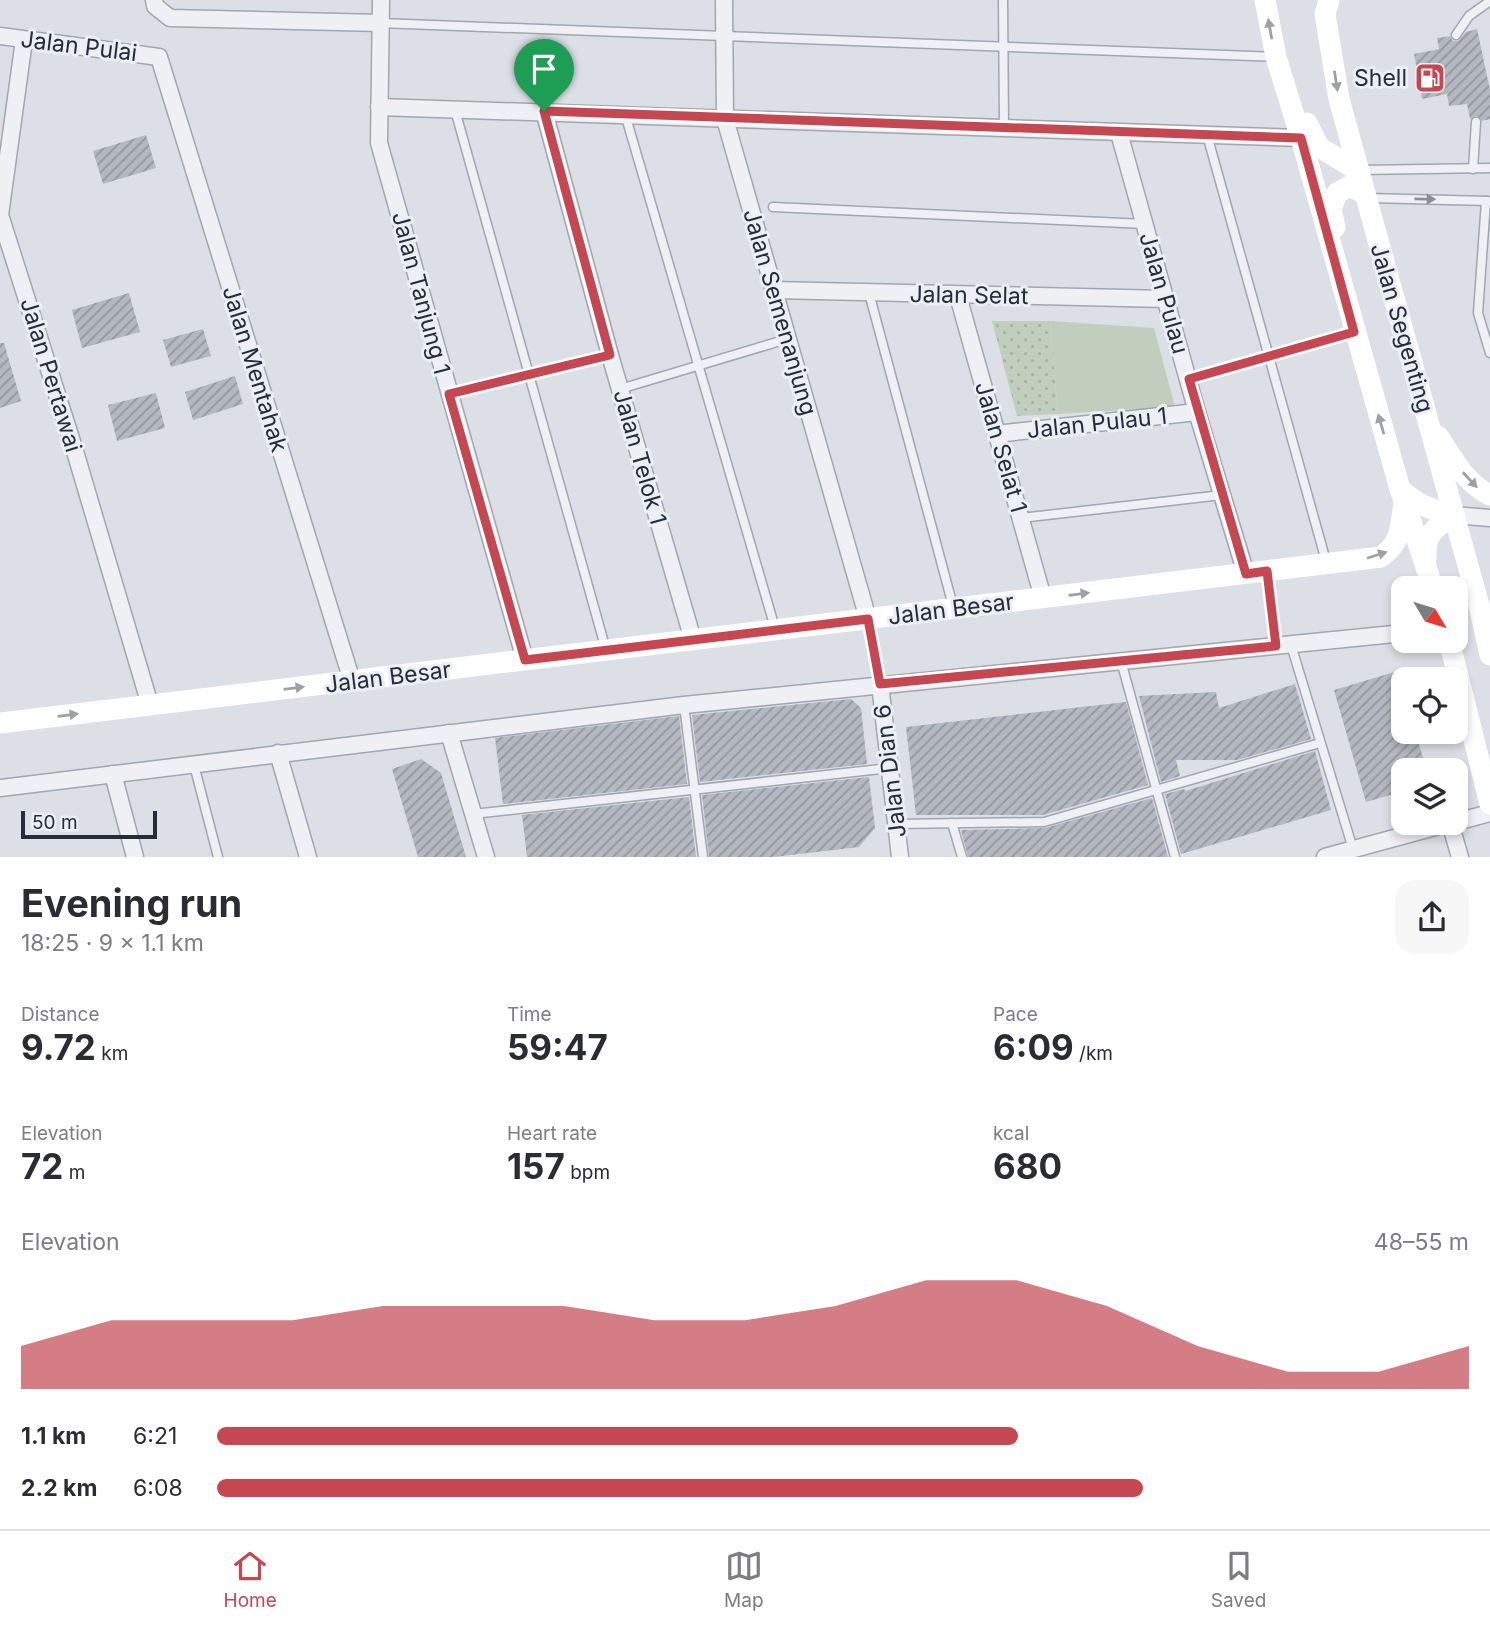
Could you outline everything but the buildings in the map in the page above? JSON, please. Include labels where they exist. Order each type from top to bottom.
[{"type":"street","name":"Jalan Tanjung 1","points":[[381,0],[379,143],[525,660]]},
{"type":"street","name":"Jalan Semenanjung","points":[[724,0],[725,119],[868,619]]},
{"type":"street","name":"Jalan Segenting","points":[[1265,0],[1276,57],[1354,332],[1402,496],[1429,576]]},
{"type":"street","name":"Jalan Segenting","points":[[1329,0],[1325,14],[1339,99],[1480,609],[1490,655]]},
{"type":"street","points":[[155,3],[170,19],[380,23]]},
{"type":"street","name":"Jalan Pulai","points":[[0,36],[159,57]]},
{"type":"street","name":"Jalan Pertawai","points":[[24,40],[0,215],[74,448],[150,705]]},
{"type":"street","name":"Jalan Mentahak","points":[[159,57],[352,681]]},
{"type":"street","points":[[1276,57],[1319,147],[1357,170]]},
{"type":"street","points":[[379,107],[1301,138]]},
{"type":"street","name":"Jalan Telok 1","points":[[544,111],[610,355],[693,640]]},
{"type":"street","name":"Jalan Pulau","points":[[1119,133],[1197,412],[1246,574]]},
{"type":"street","points":[[1354,332],[1350,289],[1331,209],[1334,198],[1342,188],[1356,188],[1365,196]]},
{"type":"street","name":"Jalan Selat","points":[[773,290],[1166,299]]},
{"type":"street","name":"Jalan Selat 1","points":[[958,296],[1043,598]]},
{"type":"street","name":"Jalan Pulau 1","points":[[996,434],[1197,412]]},
{"type":"street","points":[[1427,419],[1466,477],[1480,491],[1490,495]]},
{"type":"street","points":[[1402,496],[1427,509],[1490,519]]},
{"type":"street","name":"Jalan Besar","points":[[0,723],[1381,557],[1398,541],[1402,496]]},
{"type":"street","points":[[1426,568],[1425,547],[1428,536],[1437,526],[1454,515]]},
{"type":"street","points":[[0,788],[684,705],[1391,634]]},
{"type":"street","points":[[1452,653],[1490,804]]},
{"type":"street","name":"Jalan Dian 6","points":[[880,684],[900,857]]},
{"type":"street","points":[[449,733],[486,857]]},
{"type":"street","points":[[278,753],[308,857]]},
{"type":"street","points":[[113,774],[135,857]]},
{"type":"street","points":[[1468,818],[1490,813]]},
{"type":"street","points":[[1325,857],[1353,849],[1373,851],[1417,835]]},
{"type":"street","points":[[1456,835],[1460,857]]},
{"type":"lane","points":[[1003,0],[1004,129]]},
{"type":"lane","points":[[1455,35],[1469,16],[1490,1]]},
{"type":"lane","points":[[380,23],[1276,57]]},
{"type":"lane","points":[[455,110],[606,650]]},
{"type":"lane","points":[[625,114],[776,630]]},
{"type":"lane","points":[[1474,169],[1476,122]]},
{"type":"lane","points":[[1207,135],[1327,564]]},
{"type":"lane","points":[[1357,170],[1490,168]]},
{"type":"lane","points":[[1365,196],[1488,201],[1480,266],[1478,313],[1490,353]]},
{"type":"lane","points":[[773,206],[1144,224]]},
{"type":"lane","points":[[1480,266],[1490,266]]},
{"type":"lane","points":[[869,293],[953,609]]},
{"type":"lane","points":[[1189,379],[1354,332]]},
{"type":"lane","points":[[620,388],[786,339]]},
{"type":"lane","points":[[449,394],[610,355]]},
{"type":"lane","points":[[1021,518],[1222,495]]},
{"type":"lane","points":[[1284,645],[1320,743],[1353,849]]},
{"type":"lane","points":[[1121,661],[1175,857]]},
{"type":"lane","points":[[684,705],[703,857]]},
{"type":"lane","points":[[896,824],[1044,822],[1320,743]]},
{"type":"lane","points":[[194,765],[218,857]]},
{"type":"lane","points":[[473,814],[890,768]]},
{"type":"lane","points":[[952,823],[962,857]]},
{"type":"path","points":[[1267,571],[1284,645]]},
{"type":"path","points":[[868,619],[880,684]]},
{"type":"green space","points":[[992,321],[1050,321],[1058,414],[1017,416]]},
{"type":"green space","points":[[1050,321],[1154,328],[1175,407],[1058,414]]},
{"type":"place","name":"Shell","points":[[1430,78]]},
{"type":"route","points":[[544,111],[818,123],[1301,138],[1354,332],[1189,379],[1246,574],[1267,571],[1276,646],[880,684],[868,619],[525,660],[449,394],[610,355],[544,111]]}]
